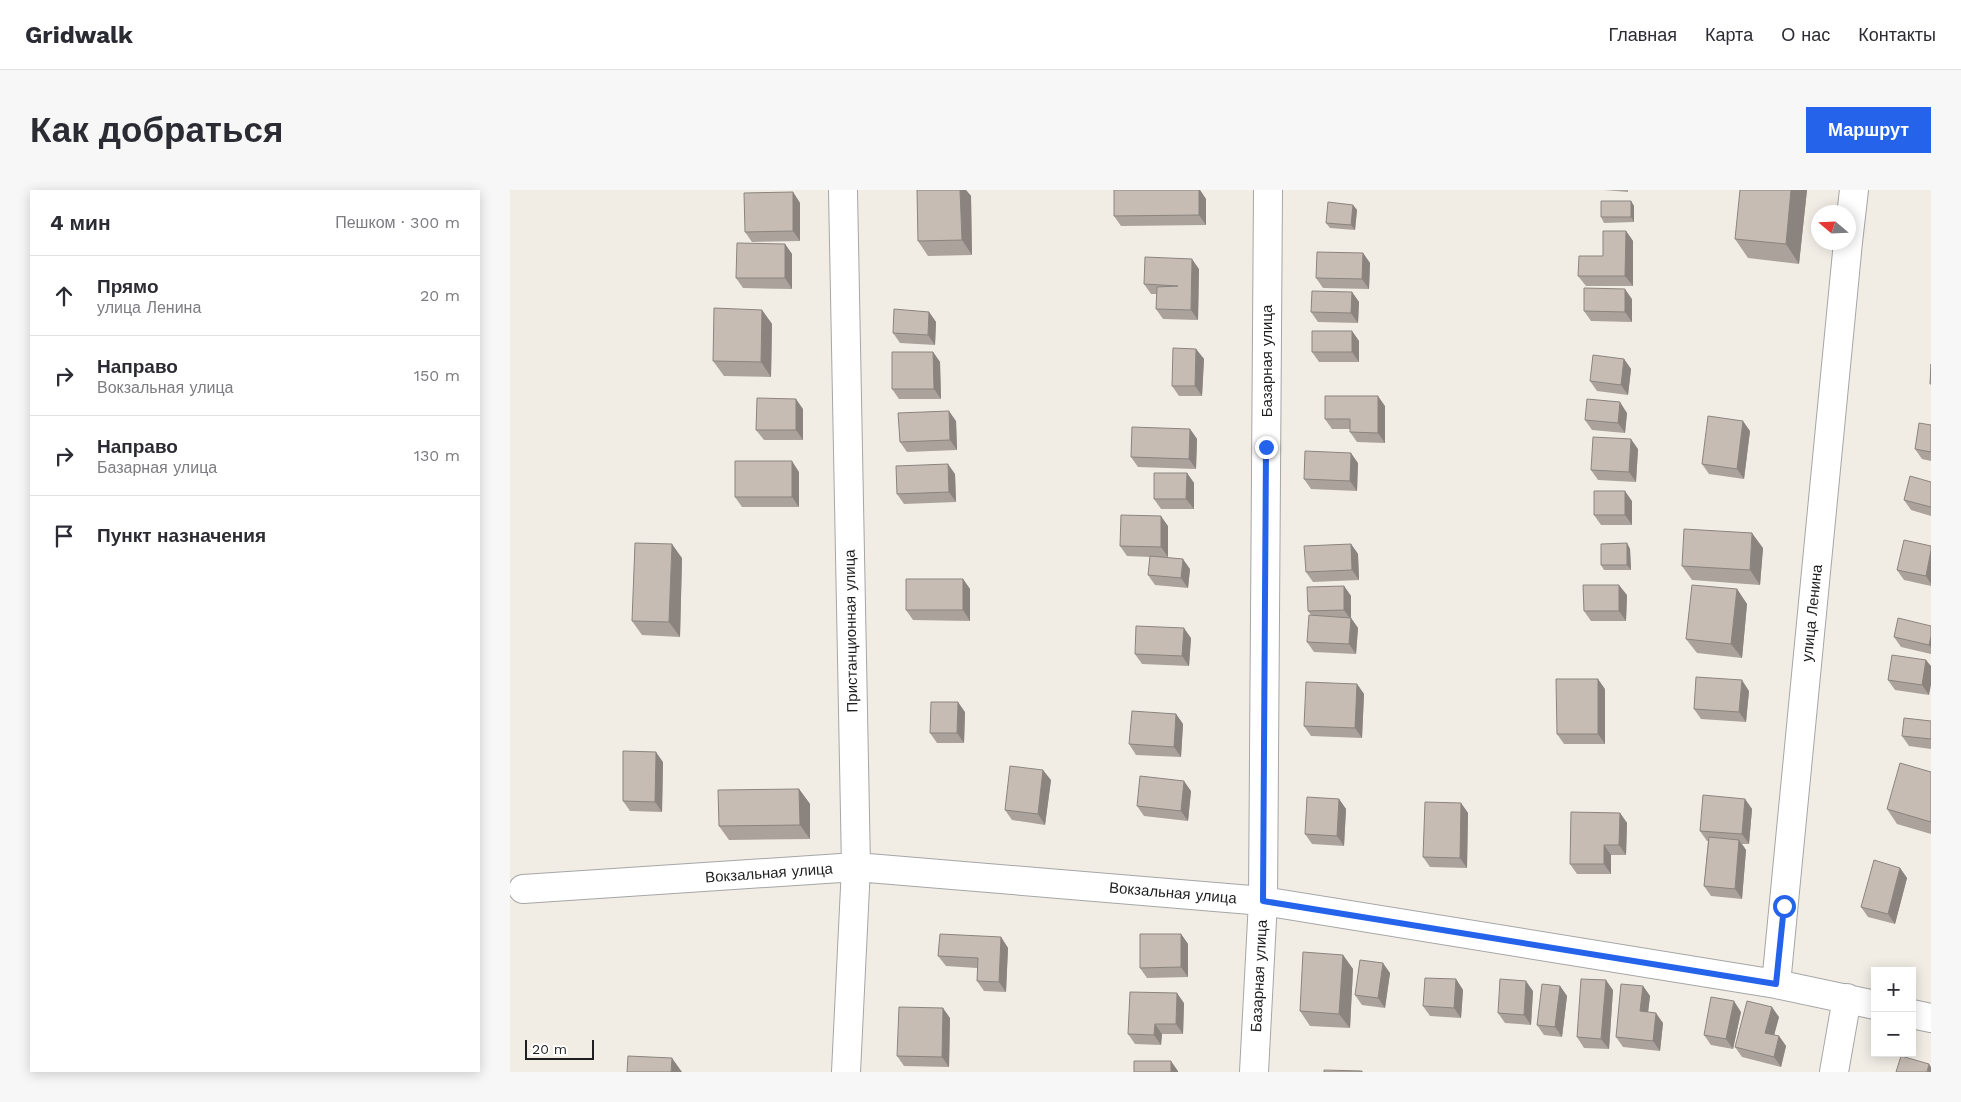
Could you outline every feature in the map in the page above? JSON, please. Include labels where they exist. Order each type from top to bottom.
[{"type":"street","name":"Пристанционная улица","points":[[843,190],[856,867],[846,1072]]},
{"type":"street","name":"Базарная улица","points":[[1254,1072],[1263,901],[1268,190]]},
{"type":"street","name":"улица Ленина","points":[[1852,205],[1854,190]]},
{"type":"street","name":"улица Ленина","points":[[1776,984],[1847,250]]},
{"type":"street","name":"Вокзальная улица","points":[[523,889],[856,867],[1263,901],[1776,984],[1871,1004]]},
{"type":"street","points":[[1834,1072],[1847,998]]},
{"type":"street","points":[[1916,1015],[1931,1018]]},
{"type":"building","points":[[917,190],[960,190],[962,240],[918,241]]},
{"type":"building","points":[[1114,190],[1199,190],[1199,215],[1114,216]]},
{"type":"building","points":[[1740,190],[1791,190],[1786,244],[1735,239]]},
{"type":"building","points":[[793,192],[793,231],[745,232],[744,193]]},
{"type":"building","points":[[1601,201],[1631,201],[1631,217],[1601,217]]},
{"type":"building","points":[[1328,202],[1353,205],[1351,225],[1326,223]]},
{"type":"building","points":[[1603,231],[1626,231],[1625,276],[1578,276],[1579,256],[1603,256]]},
{"type":"building","points":[[737,243],[785,244],[785,278],[736,278]]},
{"type":"building","points":[[1317,252],[1363,253],[1362,279],[1316,278]]},
{"type":"building","points":[[1145,257],[1192,259],[1191,310],[1156,309],[1157,287],[1178,286],[1144,284]]},
{"type":"building","points":[[1584,288],[1625,289],[1625,312],[1584,311]]},
{"type":"building","points":[[1312,291],[1352,292],[1351,313],[1311,312]]},
{"type":"building","points":[[714,308],[762,310],[761,362],[713,361]]},
{"type":"building","points":[[894,309],[929,312],[928,335],[893,333]]},
{"type":"building","points":[[1312,331],[1352,331],[1352,352],[1312,352]]},
{"type":"building","points":[[1173,348],[1196,349],[1195,386],[1172,386]]},
{"type":"building","points":[[892,352],[933,352],[934,389],[892,389]]},
{"type":"building","points":[[1593,355],[1624,359],[1621,385],[1590,381]]},
{"type":"building","points":[[1325,396],[1378,396],[1378,433],[1350,432],[1350,419],[1325,419]]},
{"type":"building","points":[[757,398],[796,399],[796,430],[756,430]]},
{"type":"building","points":[[1587,399],[1620,402],[1618,423],[1585,420]]},
{"type":"building","points":[[949,411],[950,440],[900,442],[898,413]]},
{"type":"building","points":[[1708,416],[1743,421],[1737,469],[1702,464]]},
{"type":"building","points":[[1919,423],[1931,425],[1931,452],[1915,449]]},
{"type":"building","points":[[1132,427],[1190,429],[1189,459],[1131,457]]},
{"type":"building","points":[[1593,437],[1631,439],[1629,472],[1591,470]]},
{"type":"building","points":[[1305,451],[1351,453],[1350,481],[1304,479]]},
{"type":"building","points":[[735,461],[792,461],[792,497],[735,497]]},
{"type":"building","points":[[948,464],[949,492],[897,494],[896,466]]},
{"type":"building","points":[[1154,473],[1187,473],[1186,499],[1154,499]]},
{"type":"building","points":[[1910,476],[1931,482],[1931,507],[1904,500]]},
{"type":"building","points":[[1594,491],[1625,491],[1625,515],[1594,515]]},
{"type":"building","points":[[1121,515],[1161,516],[1161,547],[1120,546]]},
{"type":"building","points":[[1684,529],[1752,533],[1750,570],[1682,566]]},
{"type":"building","points":[[1904,540],[1931,546],[1926,576],[1897,570]]},
{"type":"building","points":[[635,543],[672,544],[669,622],[632,621]]},
{"type":"building","points":[[1627,543],[1627,565],[1601,565],[1601,544]]},
{"type":"building","points":[[1351,544],[1352,570],[1306,572],[1304,546]]},
{"type":"building","points":[[1150,556],[1183,559],[1181,578],[1148,575]]},
{"type":"building","points":[[906,579],[963,579],[963,610],[906,610]]},
{"type":"building","points":[[1583,585],[1619,585],[1619,611],[1584,611]]},
{"type":"building","points":[[1692,585],[1737,589],[1731,644],[1686,639]]},
{"type":"building","points":[[1344,586],[1344,610],[1308,611],[1307,587]]},
{"type":"building","points":[[1309,615],[1351,618],[1349,644],[1307,642]]},
{"type":"building","points":[[1898,618],[1931,626],[1929,645],[1894,637]]},
{"type":"building","points":[[1136,626],[1184,628],[1182,656],[1135,654]]},
{"type":"building","points":[[1892,655],[1926,660],[1922,685],[1888,680]]},
{"type":"building","points":[[1696,677],[1742,680],[1739,712],[1694,709]]},
{"type":"building","points":[[1556,679],[1598,679],[1598,734],[1557,734]]},
{"type":"building","points":[[1306,682],[1357,684],[1355,728],[1304,726]]},
{"type":"building","points":[[931,702],[958,702],[957,733],[930,733]]},
{"type":"building","points":[[1132,711],[1176,714],[1174,747],[1129,744]]},
{"type":"building","points":[[1904,718],[1931,721],[1931,739],[1902,736]]},
{"type":"building","points":[[623,751],[656,752],[655,802],[623,801]]},
{"type":"building","points":[[1900,763],[1931,772],[1931,822],[1887,809]]},
{"type":"building","points":[[1010,766],[1043,770],[1038,814],[1005,810]]},
{"type":"building","points":[[1140,776],[1184,781],[1181,811],[1137,806]]},
{"type":"building","points":[[799,789],[800,825],[719,826],[718,790]]},
{"type":"building","points":[[1703,795],[1745,799],[1742,834],[1700,831]]},
{"type":"building","points":[[1307,797],[1339,799],[1337,836],[1305,834]]},
{"type":"building","points":[[1425,802],[1461,803],[1460,858],[1423,857]]},
{"type":"building","points":[[1571,812],[1620,813],[1619,845],[1604,845],[1604,864],[1570,864]]},
{"type":"building","points":[[1709,837],[1739,840],[1735,889],[1704,886]]},
{"type":"building","points":[[1874,860],[1900,868],[1888,914],[1861,907]]},
{"type":"building","points":[[940,934],[1001,937],[999,982],[977,981],[978,958],[938,956]]},
{"type":"building","points":[[1140,934],[1181,934],[1181,967],[1140,968]]},
{"type":"building","points":[[1303,952],[1343,955],[1339,1014],[1300,1011]]},
{"type":"building","points":[[1360,960],[1383,963],[1378,998],[1355,995]]},
{"type":"building","points":[[1425,978],[1456,979],[1454,1008],[1423,1006]]},
{"type":"building","points":[[1500,979],[1526,981],[1524,1015],[1498,1013]]},
{"type":"building","points":[[1581,979],[1606,980],[1601,1039],[1577,1037]]},
{"type":"building","points":[[1542,984],[1560,986],[1555,1027],[1537,1025]]},
{"type":"building","points":[[1621,984],[1643,986],[1640,1011],[1656,1013],[1653,1041],[1616,1037]]},
{"type":"building","points":[[1130,992],[1177,993],[1176,1024],[1155,1024],[1154,1035],[1128,1034]]},
{"type":"building","points":[[1711,997],[1734,1001],[1726,1039],[1704,1035]]},
{"type":"building","points":[[1747,1001],[1772,1007],[1765,1033],[1779,1036],[1774,1057],[1735,1047]]},
{"type":"building","points":[[899,1007],[943,1008],[942,1057],[897,1056]]},
{"type":"building","points":[[628,1056],[672,1058],[671,1072],[627,1072]]},
{"type":"building","points":[[1901,1057],[1929,1064],[1927,1072],[1896,1072]]},
{"type":"building","points":[[1134,1061],[1171,1061],[1171,1072],[1134,1072]]},
{"type":"building","points":[[1324,1070],[1362,1071],[1362,1072],[1324,1072]]},
{"type":"route","points":[[1266,447],[1263,901],[1776,984],[1784,906]]}]
